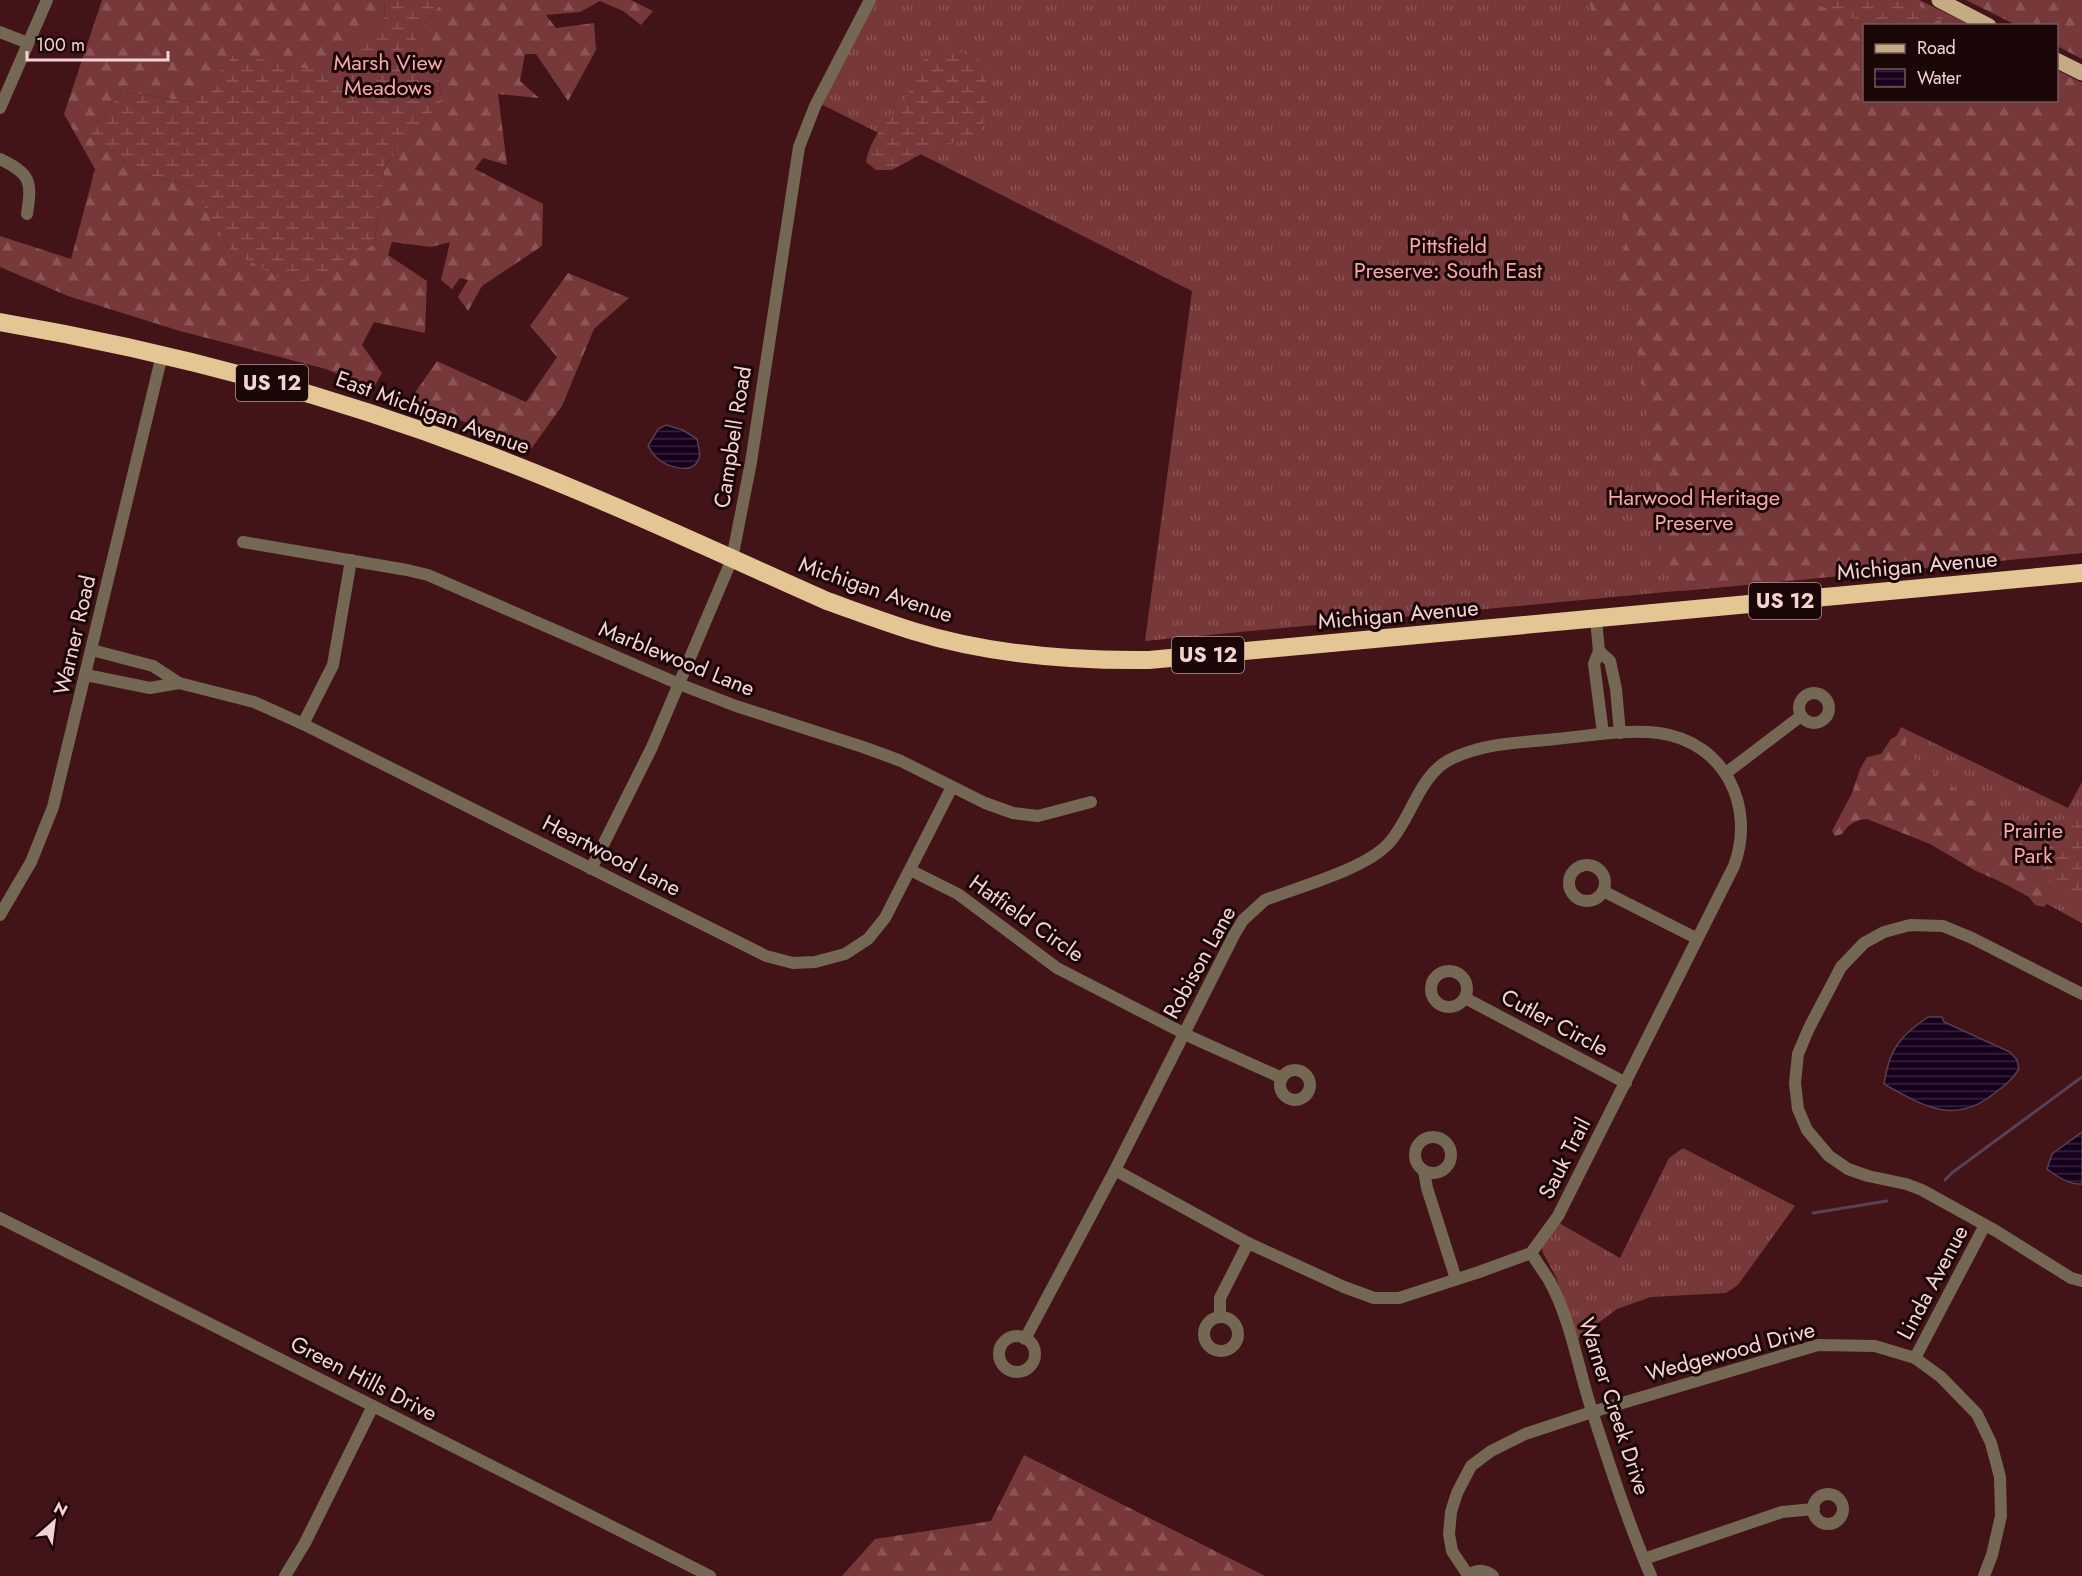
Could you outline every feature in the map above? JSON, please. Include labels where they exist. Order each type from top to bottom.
[{"type":"highway","name":"East Michigan Avenue","points":[[0,322],[162,355],[282,385],[426,432],[536,474],[732,560]]},
{"type":"highway","name":"Michigan Avenue","points":[[732,560],[827,601],[915,632],[1011,653],[1102,661],[1149,660],[1596,620],[2082,573]]},
{"type":"main road","points":[[1939,0],[1985,24]]},
{"type":"main road","points":[[2058,61],[2082,73]]},
{"type":"street","points":[[0,108],[47,0]]},
{"type":"street","name":"Campbell Road","points":[[591,869],[648,756],[732,560],[751,462],[799,147],[814,106],[870,0]]},
{"type":"street","points":[[0,32],[28,43]]},
{"type":"street","points":[[0,159],[16,167],[27,178],[30,192],[27,214]]},
{"type":"street","name":"Warner Road","points":[[0,915],[31,862],[53,807],[162,355]]},
{"type":"street","name":"Marblewood Lane","points":[[243,542],[428,575],[679,684],[736,706],[901,761],[985,803],[1013,813],[1038,816],[1091,802]]},
{"type":"street","points":[[303,724],[333,665],[351,560]]},
{"type":"street","points":[[1596,620],[1599,651],[1594,664],[1603,733]]},
{"type":"street","name":"Heartwood Lane","points":[[92,650],[153,666],[179,682],[254,702],[303,724],[766,956],[794,963],[815,962],[845,954],[868,939],[885,918],[952,787]]},
{"type":"street","points":[[1599,651],[1610,661],[1616,689],[1620,733]]},
{"type":"street","name":"Heartwood Lane","points":[[86,675],[150,688],[179,682]]},
{"type":"street","points":[[1726,773],[1801,716]]},
{"type":"street","name":"Sauk Trail","points":[[1531,1253],[1558,1216],[1741,848],[1740,806],[1735,790],[1726,773],[1712,759],[1679,738],[1659,733],[1603,733]]},
{"type":"street","name":"Robison Lane","points":[[1025,1339],[1115,1170],[1234,934],[1253,909],[1265,900],[1367,861],[1388,844],[1434,773],[1447,761],[1482,747],[1603,733]]},
{"type":"street","name":"Hatfield Circle","points":[[910,870],[958,894],[1057,968],[1184,1033],[1282,1078]]},
{"type":"street","points":[[1603,891],[1696,938]]},
{"type":"street","points":[[2082,994],[1972,938],[1943,926],[1910,925],[1884,932],[1864,943],[1841,967],[1798,1054],[1795,1083],[1798,1109],[1807,1130],[1829,1156],[1848,1169],[1922,1190],[1985,1225],[2071,1278],[2082,1281]]},
{"type":"street","name":"Cutler Circle","points":[[1465,998],[1626,1083]]},
{"type":"street","points":[[1115,1170],[1248,1243],[1317,1276],[1374,1298],[1399,1298],[1531,1253]]},
{"type":"street","points":[[1424,1171],[1427,1188],[1456,1279]]},
{"type":"street","name":"Green Hills Drive","points":[[0,1218],[710,1576]]},
{"type":"street","name":"Linda Avenue","points":[[1915,1358],[1985,1225]]},
{"type":"street","points":[[1220,1317],[1220,1298],[1248,1243]]},
{"type":"street","name":"Warner Creek Drive","points":[[1531,1253],[1549,1281],[1569,1331],[1592,1412],[1652,1576]]},
{"type":"street","name":"Wedgewood Drive","points":[[1468,1576],[1452,1551],[1449,1533],[1453,1502],[1471,1466],[1485,1455],[1508,1441],[1592,1412],[1818,1345],[1875,1346],[1915,1358],[1941,1377],[1977,1414],[1991,1443],[2000,1477],[2001,1516],[1992,1555],[1984,1576]]},
{"type":"street","points":[[285,1576],[305,1543],[373,1406]]},
{"type":"street","points":[[1644,1559],[1782,1512],[1814,1509]]},
{"type":"street","points":[[1468,1576],[1480,1570],[1487,1571],[1493,1576]]},
{"type":"green space","points":[[102,0],[385,0],[384,21],[319,72],[234,54],[194,102],[123,92],[87,134],[143,174],[192,186],[232,252],[374,244],[385,164],[443,101],[436,69],[414,36],[444,0],[631,0],[653,11],[641,25],[623,11],[600,1],[580,12],[546,15],[556,28],[594,23],[596,50],[568,101],[536,54],[525,54],[520,81],[539,98],[498,94],[507,165],[483,158],[475,169],[543,204],[542,246],[482,286],[468,311],[458,297],[468,280],[460,278],[452,289],[441,280],[450,242],[431,247],[392,242],[388,255],[427,281],[425,333],[374,322],[362,345],[382,373],[373,389],[326,369],[180,331],[68,296],[0,267],[0,236],[71,259],[95,169],[64,114]]},
{"type":"green space","name":"Marsh View Meadows","points":[[385,0],[444,0],[414,36],[436,69],[443,101],[385,164],[374,244],[336,272],[291,284],[232,252],[192,186],[143,174],[87,134],[123,92],[194,102],[234,54],[319,71],[384,21]]},
{"type":"green space","name":"Pittsfield Preserve: South East","points":[[876,0],[1919,0],[1968,24],[1863,24],[1863,102],[2058,102],[2058,71],[2082,83],[2082,553],[1145,641],[1192,291],[821,104]]},
{"type":"green space","name":"Harwood Heritage Preserve","points":[[1588,0],[1919,0],[1968,24],[1863,24],[1863,102],[2058,102],[2058,71],[2082,83],[2082,553],[1682,591],[1665,570],[1652,452],[1631,307],[1609,286],[1621,264],[1626,239],[1601,34]]},
{"type":"green space","points":[[1805,0],[1907,0],[1944,18],[1927,24],[1874,24]]},
{"type":"green space","points":[[1966,0],[2082,0],[2082,59],[2058,47],[2058,24],[2014,24]]},
{"type":"green space","points":[[957,50],[984,63],[988,93],[982,129],[959,142],[934,147],[892,170],[876,170],[866,162],[872,143],[905,99],[920,65],[933,53]]},
{"type":"green space","points":[[568,273],[629,298],[594,329],[562,406],[531,449],[410,400],[437,361],[526,402],[557,357],[530,326]]},
{"type":"green space","name":"Prairie Park","points":[[1901,727],[2068,808],[2082,782],[2082,923],[1862,804]]},
{"type":"green space","points":[[1902,733],[1906,736],[1906,750],[1914,758],[1976,803],[2004,817],[2018,821],[2050,818],[2053,822],[2025,840],[2027,865],[2062,886],[2044,907],[2035,905],[2029,897],[1976,871],[1930,844],[1867,819],[1853,823],[1842,834],[1835,836],[1832,831],[1852,793],[1860,769],[1867,757],[1881,754],[1891,739]]},
{"type":"green space","points":[[2082,814],[2082,905],[2073,899],[2064,887],[2033,870],[2025,858],[2024,850],[2025,840],[2053,822]]},
{"type":"green space","points":[[1683,1148],[1795,1206],[1738,1285],[1726,1293],[1651,1297],[1617,1309],[1577,1339],[1556,1277],[1542,1247],[1559,1223],[1620,1258],[1669,1158]]},
{"type":"green space","points":[[1024,1455],[1265,1576],[842,1576],[875,1539],[991,1521]]},
{"type":"water","points":[[666,425],[683,430],[697,439],[700,456],[692,467],[673,467],[656,457],[648,446],[658,429]]},
{"type":"water","points":[[1928,1017],[1942,1017],[1944,1022],[2010,1052],[2017,1060],[2019,1069],[2006,1084],[1981,1102],[1954,1110],[1926,1106],[1884,1084],[1889,1061],[1897,1044]]},
{"type":"water","points":[[2082,1132],[2082,1184],[2077,1184],[2063,1180],[2047,1169],[2052,1154]]},
{"type":"waterway","points":[[1945,1180],[2082,1077]]},
{"type":"waterway","points":[[1813,1213],[1887,1201]]}]
